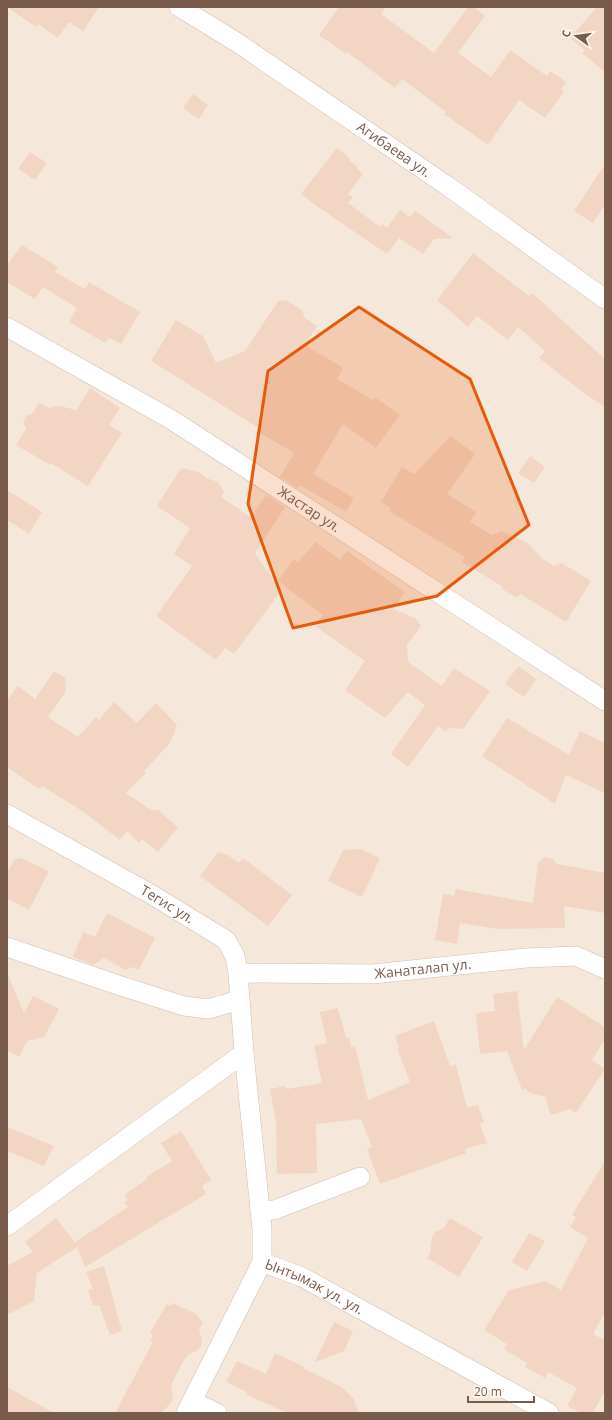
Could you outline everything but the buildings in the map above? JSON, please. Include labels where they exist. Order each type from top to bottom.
[{"type":"street","name":"Агибаева ул.","points":[[179,7],[238,43],[449,187],[605,299]]},
{"type":"street","name":"Жастар ул.","points":[[7,327],[172,420],[605,701]]},
{"type":"street","name":"Тегис ул.","points":[[7,814],[149,893],[226,940],[235,956],[238,973],[244,1053]]},
{"type":"street","points":[[7,947],[184,1006],[208,1009],[240,1000]]},
{"type":"street","name":"Жанаталап ул.","points":[[238,973],[373,974],[526,958],[576,956],[605,969]]},
{"type":"street","points":[[7,1226],[244,1053]]},
{"type":"street","name":"Ынтымак ул. ул.","points":[[244,1053],[260,1212],[262,1262],[302,1277],[549,1413]]},
{"type":"street","points":[[260,1212],[274,1210],[360,1177]]},
{"type":"street","points":[[217,1413],[189,1407],[262,1262]]},
{"type":"highlighted area","points":[[359,307],[470,379],[529,525],[437,596],[293,628],[248,504],[268,371]]},
{"type":"shaded area","points":[[7,7],[605,7],[605,1413],[7,1413]]}]
